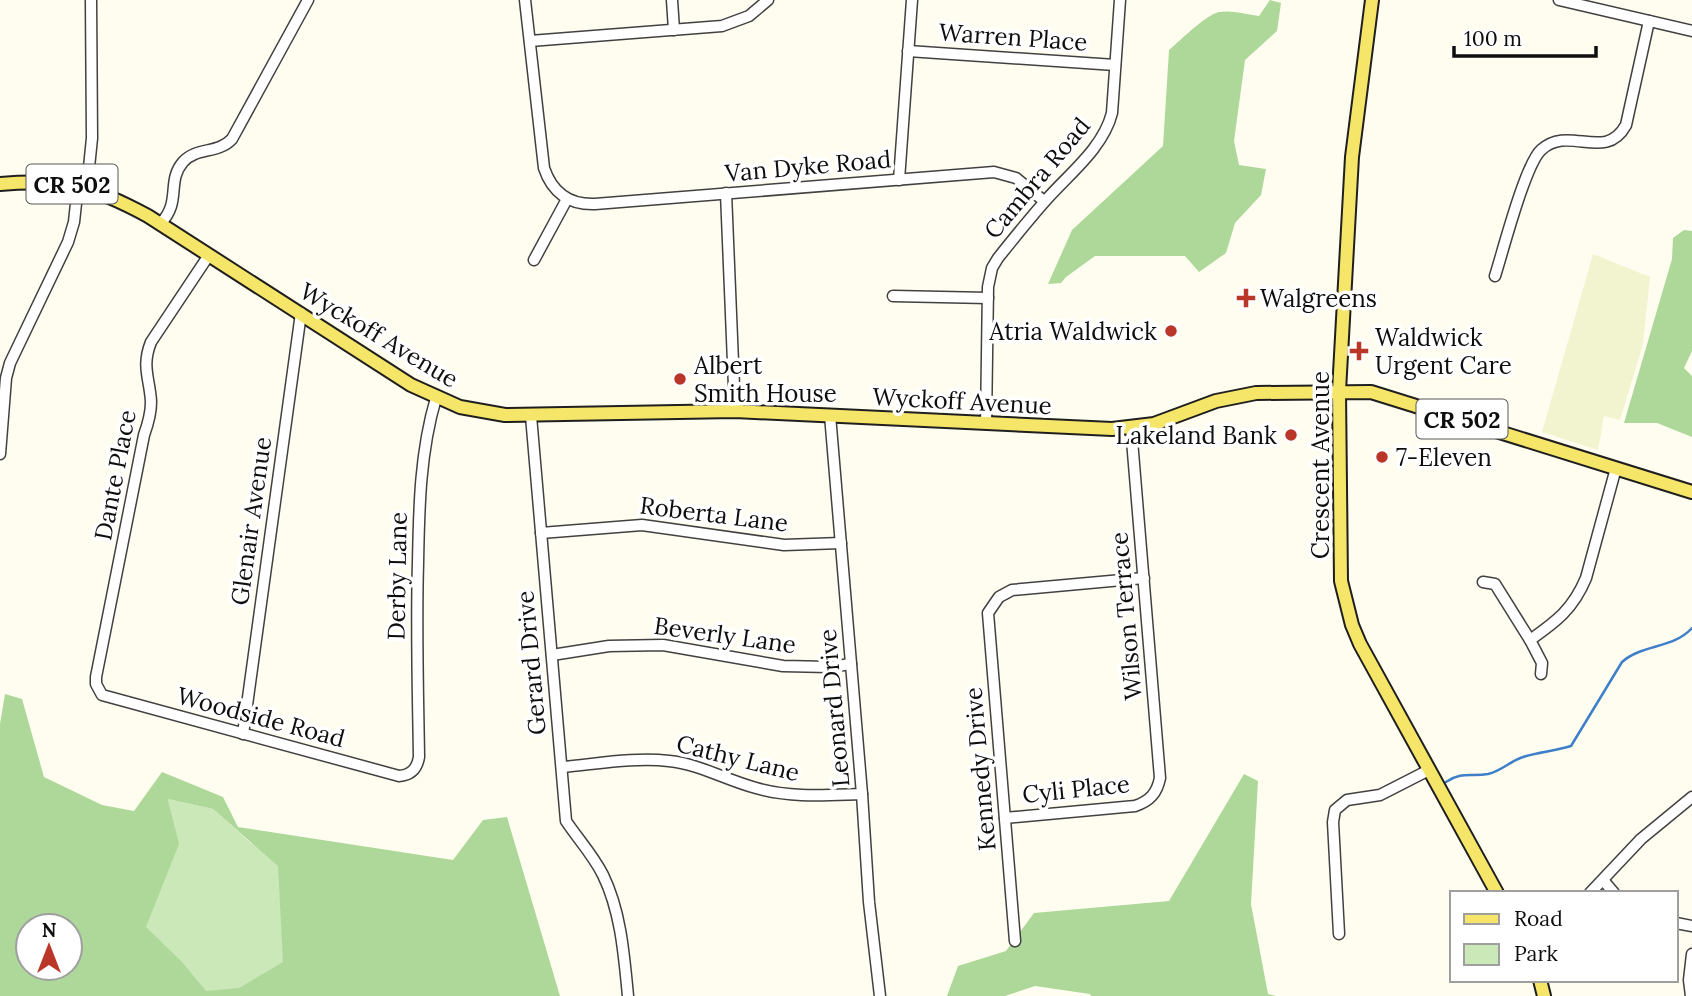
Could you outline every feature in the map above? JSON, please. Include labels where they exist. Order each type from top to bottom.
[{"type":"main road","name":"Crescent Avenue","points":[[1372,0],[1350,190],[1339,391],[1340,559],[1345,601],[1360,644],[1496,891]]},
{"type":"main road","name":"CR 502","points":[[0,184],[38,181],[82,186]]},
{"type":"main road","name":"Wyckoff Avenue","points":[[82,186],[139,211],[411,385],[436,398],[482,412],[531,416],[735,411],[1112,429],[1131,428],[1174,418],[1236,396],[1339,391],[1385,395],[1692,492]]},
{"type":"street","points":[[0,454],[10,363],[68,242],[92,138],[91,0]]},
{"type":"street","points":[[160,224],[171,209],[174,182],[180,165],[194,153],[220,148],[232,139],[308,0]]},
{"type":"street","points":[[525,0],[544,168],[552,187],[567,199],[534,260]]},
{"type":"street","points":[[672,0],[674,30]]},
{"type":"street","points":[[530,41],[722,26],[749,16],[768,0]]},
{"type":"street","points":[[899,180],[912,0]]},
{"type":"street","name":"Cambra Road","points":[[986,423],[989,280],[998,258],[1103,135],[1112,113],[1120,0]]},
{"type":"street","points":[[1559,0],[1692,31]]},
{"type":"street","points":[[1495,276],[1537,153],[1545,146],[1562,140],[1610,142],[1622,132],[1626,125],[1648,21]]},
{"type":"street","name":"Warren Place","points":[[908,51],[1115,65]]},
{"type":"street","name":"Van Dyke Road","points":[[567,199],[576,203],[595,204],[994,172],[1016,178],[1044,201]]},
{"type":"street","points":[[726,193],[735,411]]},
{"type":"street","name":"Dante Place","points":[[96,677],[149,419],[151,405],[146,374],[147,353],[150,342],[209,255]]},
{"type":"street","points":[[892,296],[988,298]]},
{"type":"street","name":"Glenair Avenue","points":[[243,734],[301,313]]},
{"type":"street","name":"Derby Lane","points":[[419,757],[417,590],[421,470],[436,398]]},
{"type":"street","name":"Leonard Drive","points":[[830,415],[869,902],[880,996]]},
{"type":"street","name":"Gerard Drive","points":[[531,416],[566,821],[601,872],[611,894],[624,951],[628,996]]},
{"type":"street","name":"Wilson Terrace","points":[[1131,428],[1160,778],[1150,799]]},
{"type":"street","points":[[1530,640],[1559,620],[1580,593],[1616,468]]},
{"type":"street","name":"Roberta Lane","points":[[541,533],[642,524],[785,545],[841,543]]},
{"type":"street","name":"Kennedy Drive","points":[[1015,941],[988,613],[999,597],[1012,590],[1144,578]]},
{"type":"street","points":[[1483,582],[1495,584],[1542,663],[1541,674]]},
{"type":"street","name":"Beverly Lane","points":[[552,655],[609,646],[663,645],[759,664],[829,667],[851,664]]},
{"type":"street","name":"Woodside Road","points":[[96,677],[98,690],[108,698],[399,776],[411,773],[419,757]]},
{"type":"street","name":"Cathy Lane","points":[[562,767],[647,760],[669,761],[779,793],[817,796],[862,794]]},
{"type":"street","points":[[1339,934],[1333,822],[1335,810],[1347,800],[1380,795],[1429,770]]},
{"type":"street","points":[[1592,891],[1648,832],[1692,797]]},
{"type":"street","name":"Cyli Place","points":[[1005,817],[1135,806],[1150,799]]},
{"type":"street","points":[[1603,880],[1612,891]]},
{"type":"street","points":[[1691,996],[1689,980],[1692,954]]},
{"type":"green space","points":[[1270,0],[1281,3],[1277,31],[1245,60],[1234,141],[1239,165],[1266,169],[1261,195],[1235,223],[1226,253],[1199,272],[1185,256],[1095,256],[1061,283],[1048,284],[1072,230],[1163,146],[1169,50],[1213,14],[1229,12],[1259,16]]},
{"type":"green space","points":[[1684,230],[1692,231],[1692,351],[1684,368],[1692,376],[1692,437],[1657,423],[1624,423],[1672,259],[1673,238]]},
{"type":"green space","points":[[1593,254],[1650,277],[1643,344],[1620,420],[1604,416],[1598,450],[1542,432]]},
{"type":"green space","points":[[5,694],[22,699],[44,777],[102,805],[134,811],[162,772],[223,797],[238,827],[453,860],[483,820],[507,817],[560,996],[0,996],[0,724]],"holes":[[[168,799],[213,809],[278,866],[283,962],[239,988],[206,991],[182,962],[146,927],[179,844]]]},
{"type":"green space","points":[[1244,774],[1258,781],[1251,904],[1268,994],[1276,996],[1091,996],[1035,986],[1005,996],[947,996],[958,966],[1006,951],[1034,913],[1169,901]]},
{"type":"green space","points":[[0,797],[175,828],[168,799],[213,809],[251,843],[500,996],[0,996]]},
{"type":"waterway","points":[[1446,782],[1462,775],[1493,773],[1523,757],[1571,746],[1622,662],[1639,652],[1676,640],[1692,628]]},
{"type":"place","name":"Walgreens","points":[[1246,298]]},
{"type":"place","name":"Atria Waldwick","points":[[1171,331]]},
{"type":"place","name":"Waldwick Urgent Care","points":[[1359,351]]},
{"type":"place","name":"Albert Smith House","points":[[680,379]]},
{"type":"place","name":"Lakeland Bank","points":[[1291,435]]},
{"type":"place","name":"7-Eleven","points":[[1382,457]]}]
